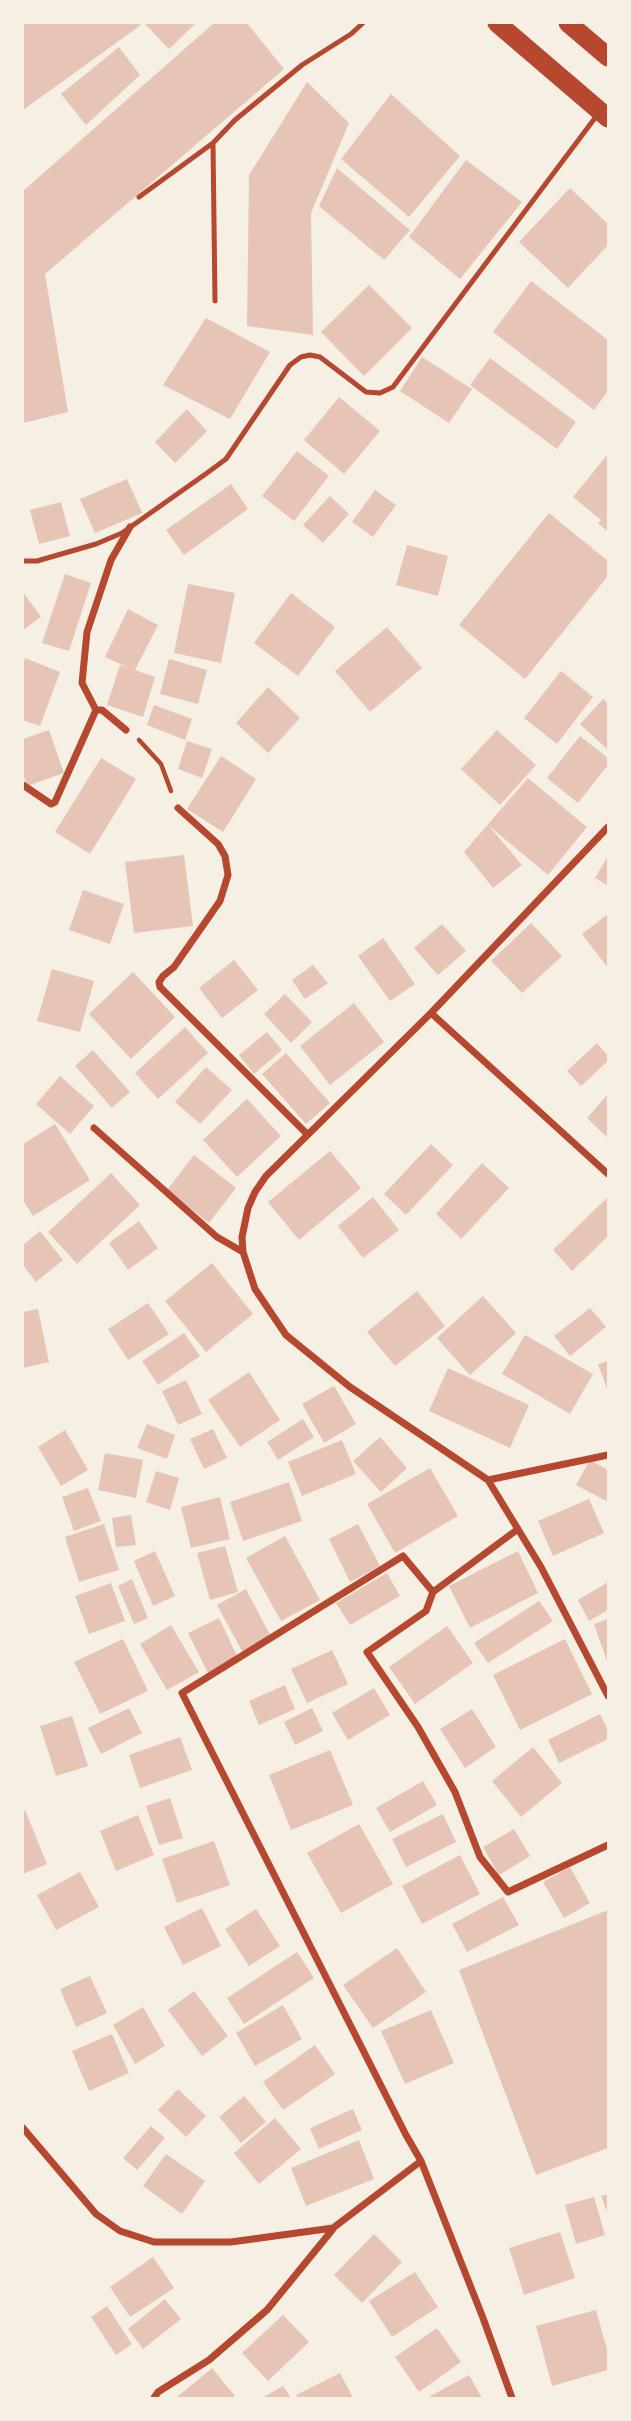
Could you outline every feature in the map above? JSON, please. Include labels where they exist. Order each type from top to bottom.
[{"type":"highway","points":[[497,23],[604,115]]},
{"type":"highway","points":[[568,23],[608,57]]},
{"type":"street","points":[[96,710],[82,683],[87,632],[111,560],[130,527]]},
{"type":"street","points":[[96,710],[104,711],[127,730]]},
{"type":"street","points":[[23,785],[51,804],[55,802],[96,710]]},
{"type":"street","points":[[178,808],[218,844],[225,856],[228,875],[220,901],[174,967],[163,976],[159,982],[160,987],[307,1134]]},
{"type":"street","points":[[608,827],[431,1013],[267,1176],[255,1192],[244,1221],[243,1252],[256,1289],[286,1335],[350,1387],[488,1480],[541,1567],[608,1696]]},
{"type":"street","points":[[431,1013],[608,1174]]},
{"type":"street","points":[[94,1128],[217,1237],[243,1252]]},
{"type":"street","points":[[488,1480],[608,1455]]},
{"type":"street","points":[[518,1529],[433,1592],[426,1611],[367,1652],[418,1727],[455,1792],[480,1857],[508,1892],[608,1845]]},
{"type":"street","points":[[433,1592],[403,1556],[182,1693],[421,2161],[484,2318],[512,2398]]},
{"type":"street","points":[[23,2129],[96,2214],[120,2231],[154,2242],[231,2242],[333,2228]]},
{"type":"street","points":[[154,2398],[158,2392],[209,2360],[267,2310],[333,2228],[421,2161]]},
{"type":"lane","points":[[139,197],[213,143],[235,120],[302,65],[351,34],[363,23]]},
{"type":"lane","points":[[23,561],[37,561],[96,544],[130,527],[226,459],[290,365],[301,357],[320,357],[366,392],[380,393],[393,387],[604,115]]},
{"type":"lane","points":[[213,143],[215,301]]},
{"type":"path","points":[[127,730],[161,764],[178,808]]},
{"type":"building","points":[[23,23],[139,23],[141,25],[23,110]]},
{"type":"building","points":[[144,23],[196,23],[169,49]]},
{"type":"building","points":[[214,23],[247,23],[284,69],[45,274],[68,412],[23,423],[23,191]]},
{"type":"building","points":[[119,47],[140,75],[86,125],[61,94]]},
{"type":"building","points":[[307,82],[349,123],[311,213],[313,335],[247,326],[249,175]]},
{"type":"building","points":[[391,94],[460,156],[409,217],[341,159]]},
{"type":"building","points":[[466,160],[522,202],[460,279],[409,237]]},
{"type":"building","points":[[337,168],[410,230],[384,260],[319,206]]},
{"type":"building","points":[[570,188],[608,224],[608,245],[568,288],[519,242]]},
{"type":"building","points":[[531,281],[608,340],[608,391],[594,410],[493,332]]},
{"type":"building","points":[[369,285],[412,328],[364,376],[321,332]]},
{"type":"building","points":[[206,318],[270,352],[230,419],[163,385]]},
{"type":"building","points":[[422,357],[472,389],[449,423],[400,391]]},
{"type":"building","points":[[490,358],[576,422],[557,449],[470,385]]},
{"type":"building","points":[[339,397],[380,431],[344,474],[304,440]]},
{"type":"building","points":[[187,409],[207,431],[175,463],[155,442]]},
{"type":"building","points":[[297,451],[329,476],[294,521],[262,496]]},
{"type":"building","points":[[608,454],[608,532],[598,523],[601,520],[573,497]]},
{"type":"building","points":[[127,479],[142,513],[95,533],[80,499]]},
{"type":"building","points":[[231,484],[248,509],[184,555],[166,530]]},
{"type":"building","points":[[375,490],[396,505],[373,537],[352,522]]},
{"type":"building","points":[[330,496],[349,514],[323,543],[303,525]]},
{"type":"building","points":[[61,502],[70,536],[39,544],[30,510]]},
{"type":"building","points":[[549,513],[608,561],[608,576],[525,679],[459,625]]},
{"type":"building","points":[[407,545],[448,556],[438,596],[396,585]]},
{"type":"building","points":[[65,574],[91,583],[69,651],[42,643]]},
{"type":"building","points":[[188,584],[235,593],[221,663],[174,653]]},
{"type":"building","points":[[23,592],[41,617],[23,630]]},
{"type":"building","points":[[291,593],[335,627],[298,676],[254,643]]},
{"type":"building","points":[[128,609],[158,625],[135,670],[155,677],[143,717],[107,705],[120,665],[129,668],[105,657]]},
{"type":"building","points":[[387,627],[422,668],[370,712],[335,671]]},
{"type":"building","points":[[25,658],[60,672],[40,726],[23,720]]},
{"type":"building","points":[[169,659],[207,670],[198,704],[160,694]]},
{"type":"building","points":[[561,671],[593,697],[557,744],[524,718]]},
{"type":"building","points":[[268,687],[300,718],[268,753],[236,723]]},
{"type":"building","points":[[603,699],[608,704],[608,750],[580,724]]},
{"type":"building","points":[[154,705],[192,719],[185,740],[147,725]]},
{"type":"building","points":[[49,730],[64,773],[27,786],[23,774],[23,739]]},
{"type":"building","points":[[497,730],[536,765],[500,805],[461,769]]},
{"type":"building","points":[[580,736],[608,758],[608,765],[578,803],[547,778]]},
{"type":"building","points":[[187,741],[212,749],[202,778],[178,769]]},
{"type":"building","points":[[221,756],[256,779],[223,832],[187,809]]},
{"type":"building","points":[[101,758],[136,779],[90,854],[55,832]]},
{"type":"building","points":[[528,778],[587,827],[548,875],[489,826],[522,865],[493,888],[464,852]]},
{"type":"building","points":[[184,855],[193,926],[134,933],[125,862]]},
{"type":"building","points":[[608,856],[608,886],[595,878]]},
{"type":"building","points":[[83,890],[124,904],[110,944],[69,930]]},
{"type":"building","points":[[608,914],[608,968],[582,934]]},
{"type":"building","points":[[531,923],[562,956],[522,993],[491,961]]},
{"type":"building","points":[[442,924],[466,951],[438,975],[414,948]]},
{"type":"building","points":[[383,938],[415,984],[390,1001],[358,956]]},
{"type":"building","points":[[234,960],[258,990],[222,1018],[199,988]]},
{"type":"building","points":[[313,965],[328,983],[305,999],[292,980]]},
{"type":"building","points":[[52,969],[94,981],[80,1032],[37,1021]]},
{"type":"building","points":[[133,972],[175,1017],[131,1059],[89,1014]]},
{"type":"building","points":[[285,994],[312,1022],[291,1043],[264,1014]]},
{"type":"building","points":[[354,1003],[384,1042],[330,1085],[300,1046]]},
{"type":"building","points":[[185,1027],[208,1053],[158,1099],[135,1073]]},
{"type":"building","points":[[267,1032],[282,1050],[254,1074],[239,1055]]},
{"type":"building","points":[[597,1043],[608,1056],[608,1061],[581,1086],[567,1071]]},
{"type":"building","points":[[93,1050],[130,1092],[112,1108],[75,1066]]},
{"type":"building","points":[[286,1053],[330,1103],[306,1124],[262,1074]]},
{"type":"building","points":[[206,1067],[232,1090],[200,1124],[175,1102]]},
{"type":"building","points":[[60,1076],[94,1106],[70,1134],[36,1104]]},
{"type":"building","points":[[608,1094],[608,1138],[587,1118]]},
{"type":"building","points":[[247,1099],[281,1136],[237,1177],[203,1140]]},
{"type":"building","points":[[55,1124],[90,1180],[33,1216],[23,1200],[23,1144]]},
{"type":"building","points":[[431,1144],[453,1165],[406,1215],[384,1194]]},
{"type":"building","points":[[330,1151],[361,1188],[299,1240],[268,1202]]},
{"type":"building","points":[[194,1155],[236,1188],[209,1223],[167,1190]]},
{"type":"building","points":[[482,1163],[509,1188],[461,1239],[436,1214]]},
{"type":"building","points":[[111,1173],[140,1205],[77,1264],[48,1232]]},
{"type":"building","points":[[373,1197],[399,1230],[363,1258],[338,1226]]},
{"type":"building","points":[[608,1197],[608,1236],[572,1271],[553,1250]]},
{"type":"building","points":[[139,1221],[158,1248],[128,1270],[109,1243]]},
{"type":"building","points":[[40,1231],[63,1260],[36,1282],[23,1265],[23,1245]]},
{"type":"building","points":[[212,1263],[253,1314],[206,1352],[165,1301]]},
{"type":"building","points":[[417,1291],[445,1326],[395,1366],[367,1332]]},
{"type":"building","points":[[483,1296],[516,1333],[470,1375],[437,1338]]},
{"type":"building","points":[[148,1303],[169,1334],[128,1360],[108,1329]]},
{"type":"building","points":[[590,1308],[606,1327],[570,1356],[554,1336]]},
{"type":"building","points":[[38,1309],[49,1362],[23,1368],[23,1312]]},
{"type":"building","points":[[184,1333],[200,1356],[158,1385],[142,1361]]},
{"type":"building","points":[[525,1335],[593,1374],[570,1414],[502,1374]]},
{"type":"building","points":[[608,1361],[608,1392],[598,1364]]},
{"type":"building","points":[[448,1368],[529,1405],[510,1448],[429,1411]]},
{"type":"building","points":[[249,1372],[280,1420],[240,1447],[208,1400]]},
{"type":"building","points":[[186,1380],[202,1414],[178,1425],[162,1391]]},
{"type":"building","points":[[334,1386],[356,1424],[324,1443],[302,1404]]},
{"type":"building","points":[[303,1419],[314,1437],[278,1460],[267,1442]]},
{"type":"building","points":[[147,1424],[175,1435],[167,1459],[137,1448]]},
{"type":"building","points":[[213,1429],[227,1458],[204,1469],[190,1439]]},
{"type":"building","points":[[65,1430],[88,1470],[61,1486],[38,1447]]},
{"type":"building","points":[[380,1437],[407,1468],[381,1492],[353,1461]]},
{"type":"building","points":[[342,1440],[356,1474],[302,1496],[288,1462]]},
{"type":"building","points":[[105,1453],[143,1460],[136,1498],[98,1490]]},
{"type":"building","points":[[590,1460],[608,1470],[608,1502],[576,1485]]},
{"type":"building","points":[[430,1468],[458,1516],[395,1553],[367,1504]]},
{"type":"building","points":[[156,1471],[179,1478],[170,1510],[146,1502]]},
{"type":"building","points":[[289,1482],[302,1521],[243,1541],[230,1502]]},
{"type":"building","points":[[88,1488],[101,1521],[74,1531],[62,1497]]},
{"type":"building","points":[[220,1497],[230,1539],[191,1548],[181,1507]]},
{"type":"building","points":[[589,1499],[604,1533],[553,1556],[538,1521]]},
{"type":"building","points":[[131,1515],[136,1545],[116,1547],[112,1518]]},
{"type":"building","points":[[104,1524],[119,1570],[79,1582],[65,1537]]},
{"type":"building","points":[[358,1524],[380,1566],[350,1582],[329,1539]]},
{"type":"building","points":[[285,1536],[320,1600],[281,1621],[246,1558]]},
{"type":"building","points":[[225,1546],[238,1592],[210,1600],[197,1553]]},
{"type":"building","points":[[155,1551],[175,1596],[153,1606],[134,1561]]},
{"type":"building","points":[[518,1551],[538,1593],[470,1628],[449,1586]]},
{"type":"building","points":[[387,1573],[400,1596],[350,1625],[336,1603]]},
{"type":"building","points":[[132,1579],[148,1618],[134,1624],[118,1586]]},
{"type":"building","points":[[608,1582],[608,1610],[589,1621],[578,1600]]},
{"type":"building","points":[[111,1583],[125,1621],[89,1634],[75,1596]]},
{"type":"building","points":[[246,1589],[271,1637],[243,1653],[217,1605]]},
{"type":"building","points":[[539,1601],[553,1621],[488,1663],[474,1643]]},
{"type":"building","points":[[219,1618],[238,1658],[208,1673],[188,1633]]},
{"type":"building","points":[[608,1619],[608,1664],[594,1624]]},
{"type":"building","points":[[171,1625],[199,1672],[167,1690],[140,1644]]},
{"type":"building","points":[[447,1626],[473,1663],[415,1704],[389,1667]]},
{"type":"building","points":[[123,1639],[148,1691],[100,1714],[74,1662]]},
{"type":"building","points":[[565,1639],[592,1694],[520,1730],[493,1675]]},
{"type":"building","points":[[332,1650],[348,1684],[307,1703],[291,1669]]},
{"type":"building","points":[[285,1685],[295,1709],[259,1725],[249,1701]]},
{"type":"building","points":[[374,1688],[390,1715],[348,1740],[332,1713]]},
{"type":"building","points":[[129,1708],[142,1733],[101,1754],[88,1728]]},
{"type":"building","points":[[312,1708],[323,1731],[295,1745],[284,1722]]},
{"type":"building","points":[[472,1709],[496,1747],[465,1768],[440,1729]]},
{"type":"building","points":[[600,1714],[608,1730],[608,1739],[559,1763],[548,1740]]},
{"type":"building","points":[[72,1716],[88,1766],[56,1776],[40,1726]]},
{"type":"building","points":[[180,1737],[192,1770],[140,1788],[129,1755]]},
{"type":"building","points":[[533,1747],[562,1783],[521,1817],[492,1781]]},
{"type":"building","points":[[330,1750],[353,1805],[291,1830],[269,1775]]},
{"type":"building","points":[[423,1781],[437,1805],[390,1832],[376,1808]]},
{"type":"building","points":[[170,1798],[183,1838],[159,1845],[146,1806]]},
{"type":"building","points":[[25,1810],[47,1864],[23,1874],[23,1811]]},
{"type":"building","points":[[443,1814],[456,1842],[406,1867],[392,1839]]},
{"type":"building","points":[[138,1815],[154,1855],[116,1871],[100,1831]]},
{"type":"building","points":[[359,1824],[393,1884],[341,1913],[307,1853]]},
{"type":"building","points":[[514,1829],[530,1856],[499,1875],[483,1847]]},
{"type":"building","points":[[214,1841],[230,1885],[177,1903],[162,1859]]},
{"type":"building","points":[[460,1855],[480,1894],[422,1924],[402,1886]]},
{"type":"building","points":[[570,1867],[590,1903],[564,1918],[543,1882]]},
{"type":"building","points":[[80,1872],[99,1907],[56,1930],[37,1895]]},
{"type":"building","points":[[503,1897],[519,1925],[467,1952],[452,1924]]},
{"type":"building","points":[[202,1908],[221,1946],[183,1965],[164,1927]]},
{"type":"building","points":[[256,1909],[280,1946],[249,1966],[225,1929]]},
{"type":"building","points":[[608,1910],[608,2148],[536,2175],[459,1970]]},
{"type":"building","points":[[397,1948],[426,1992],[373,2028],[343,1985]]},
{"type":"building","points":[[297,1952],[314,1978],[244,2024],[227,1998]]},
{"type":"building","points":[[90,1976],[107,2013],[76,2027],[60,1989]]},
{"type":"building","points":[[194,1991],[228,2036],[202,2056],[168,2010]]},
{"type":"building","points":[[283,2005],[302,2039],[255,2066],[236,2033]]},
{"type":"building","points":[[143,2007],[165,2046],[135,2064],[113,2025]]},
{"type":"building","points":[[431,2010],[454,2063],[405,2084],[381,2031]]},
{"type":"building","points":[[112,2034],[129,2073],[89,2091],[72,2051]]},
{"type":"building","points":[[315,2045],[335,2074],[283,2110],[263,2082]]},
{"type":"building","points":[[178,2089],[206,2116],[186,2137],[158,2110]]},
{"type":"building","points":[[244,2096],[266,2122],[241,2143],[219,2117]]},
{"type":"building","points":[[353,2109],[362,2130],[319,2149],[310,2128]]},
{"type":"building","points":[[275,2118],[301,2149],[259,2184],[234,2153]]},
{"type":"building","points":[[151,2126],[165,2138],[137,2170],[123,2158]]},
{"type":"building","points":[[359,2140],[374,2179],[306,2206],[291,2168]]},
{"type":"building","points":[[166,2154],[205,2181],[182,2214],[143,2186]]},
{"type":"building","points":[[608,2194],[608,2215],[601,2196]]},
{"type":"building","points":[[594,2197],[605,2235],[576,2244],[565,2205]]},
{"type":"building","points":[[560,2232],[575,2278],[524,2295],[509,2248]]},
{"type":"building","points":[[374,2234],[402,2262],[362,2303],[334,2275]]},
{"type":"building","points":[[153,2257],[174,2288],[130,2317],[110,2287]]},
{"type":"building","points":[[415,2272],[438,2307],[392,2337],[369,2301]]},
{"type":"building","points":[[165,2299],[181,2319],[143,2349],[128,2329]]},
{"type":"building","points":[[107,2306],[132,2344],[116,2355],[91,2317]]},
{"type":"building","points":[[596,2310],[608,2353],[608,2370],[552,2386],[536,2326]]},
{"type":"building","points":[[283,2315],[309,2342],[268,2381],[242,2353]]},
{"type":"building","points":[[437,2328],[461,2362],[419,2392],[395,2357]]},
{"type":"building","points":[[212,2368],[235,2396],[176,2398]]},
{"type":"building","points":[[340,2373],[353,2398],[298,2398],[296,2395]]},
{"type":"building","points":[[469,2375],[482,2398],[427,2398]]},
{"type":"building","points":[[283,2386],[291,2398],[262,2398]]}]
